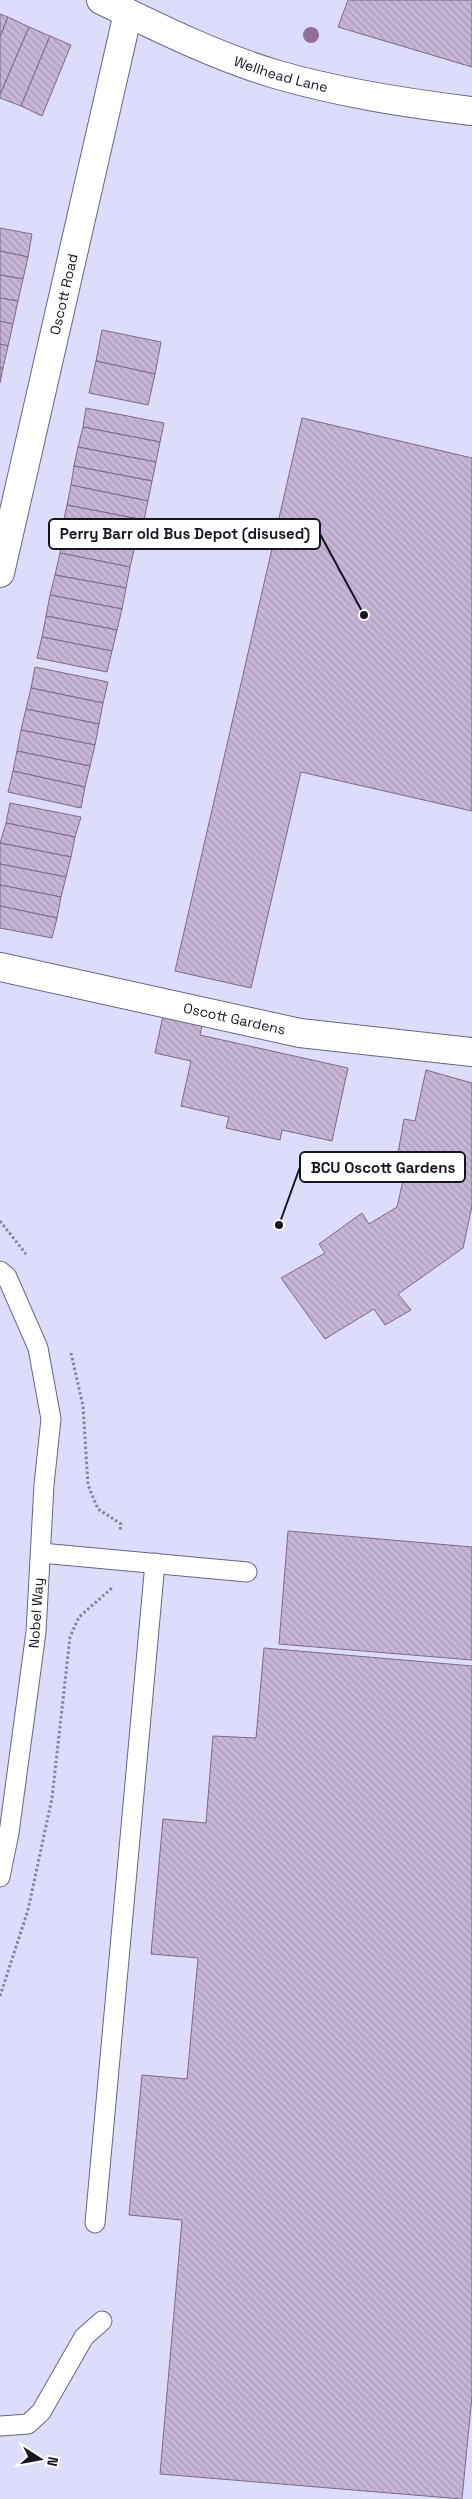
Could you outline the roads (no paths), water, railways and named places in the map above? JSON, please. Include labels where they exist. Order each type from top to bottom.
[{"type":"street","name":"Wellhead Lane","points":[[100,0],[210,50],[274,73],[350,93],[413,104],[472,111]]},
{"type":"street","name":"Oscott Road","points":[[0,574],[128,13]]},
{"type":"street","name":"Oscott Gardens","points":[[0,968],[300,1033],[472,1052]]},
{"type":"lane","name":"Nobel Way","points":[[0,1271],[7,1277],[38,1348],[51,1419],[40,1553],[36,1632],[9,1833],[0,1877]]},
{"type":"lane","points":[[40,1553],[248,1572]]},
{"type":"lane","points":[[95,2223],[156,1563]]},
{"type":"lane","points":[[0,2426],[28,2424],[41,2412],[84,2337],[102,2321]]},
{"type":"place","name":"Perry Barr old Bus Depot (disused)","points":[[364,615]]},
{"type":"place","name":"BCU Oscott Gardens","points":[[279,1225]]}]
